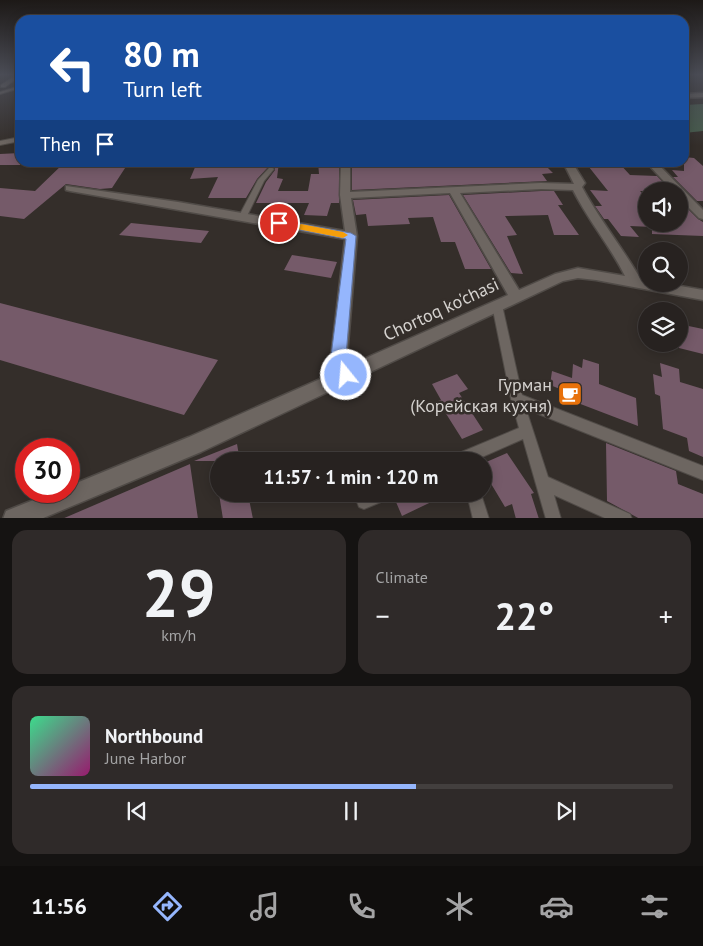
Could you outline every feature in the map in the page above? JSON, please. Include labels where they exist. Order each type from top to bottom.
[{"type":"street","points":[[346,167],[345,195],[351,236],[339,356],[346,375]]},
{"type":"street","points":[[570,167],[580,183],[577,188]]},
{"type":"street","points":[[655,167],[669,182]]},
{"type":"street","points":[[345,195],[541,186],[577,188]]},
{"type":"street","points":[[70,188],[243,216],[351,236]]},
{"type":"street","points":[[577,188],[590,213],[620,254],[635,282]]},
{"type":"street","points":[[453,190],[516,296]]},
{"type":"street","points":[[688,202],[703,216]]},
{"type":"street","name":"Chortoq ko'chasi","points":[[14,518],[194,445],[516,296],[569,274],[596,275],[703,295]]},
{"type":"lane","points":[[0,137],[15,136]]},
{"type":"lane","points":[[0,143],[15,141]]},
{"type":"lane","points":[[243,216],[261,180],[271,170]]},
{"type":"lane","points":[[497,305],[517,398],[554,518]]},
{"type":"lane","points":[[517,398],[703,473]]},
{"type":"lane","points":[[480,452],[527,431]]},
{"type":"lane","points":[[542,482],[625,518]]},
{"type":"lane","points":[[476,502],[481,518]]},
{"type":"green space","points":[[703,104],[703,131],[689,132],[689,105]]},
{"type":"building","points":[[15,153],[15,165],[0,165],[0,154]]},
{"type":"building","points":[[689,158],[694,158],[703,166],[703,201],[697,201],[688,192],[688,182],[678,182],[673,177],[678,177],[672,170],[684,171],[684,167],[689,167]]},
{"type":"building","points":[[60,167],[126,167],[112,188],[100,189],[66,184],[24,219],[0,216],[0,188],[35,191]]},
{"type":"building","points":[[195,167],[268,167],[257,179],[246,198],[208,198],[218,177],[190,179]]},
{"type":"building","points":[[275,167],[278,167],[277,178],[283,179],[278,191],[308,191],[311,174],[319,174],[318,167],[339,167],[339,203],[331,203],[327,216],[304,215],[309,203],[256,203],[266,182],[275,170]]},
{"type":"building","points":[[352,167],[547,167],[553,173],[542,174],[547,181],[352,190]]},
{"type":"building","points":[[589,167],[623,167],[630,175],[657,176],[663,182],[638,182],[638,226],[630,226],[639,237],[621,236],[608,219],[604,219],[595,206],[602,206],[590,190],[608,191]]},
{"type":"building","points":[[554,191],[563,205],[558,205],[579,235],[554,235],[548,215],[505,216],[517,235],[507,236],[523,274],[511,273],[463,195]]},
{"type":"building","points":[[449,195],[491,269],[465,269],[455,242],[441,242],[433,217],[408,218],[410,224],[368,226],[366,214],[356,215],[353,200]]},
{"type":"building","points":[[688,209],[703,222],[703,236],[652,234],[652,232],[688,232]]},
{"type":"building","points":[[131,223],[209,231],[201,243],[119,235]]},
{"type":"building","points":[[292,255],[337,262],[331,278],[284,270]]},
{"type":"building","points":[[0,303],[218,360],[184,415],[0,360]]},
{"type":"building","points":[[688,326],[703,329],[703,354],[688,350]]},
{"type":"building","points":[[583,359],[599,364],[599,384],[636,398],[638,426],[570,400],[570,393],[550,385],[552,371],[572,378],[573,364],[582,368]]},
{"type":"building","points":[[660,363],[679,369],[680,382],[703,389],[703,457],[689,451],[687,438],[663,429],[660,396],[655,394],[653,374],[662,377]]},
{"type":"building","points":[[457,374],[468,389],[459,393],[483,430],[462,439],[438,401],[441,400],[432,384]]},
{"type":"building","points":[[606,443],[676,471],[678,484],[703,494],[703,518],[638,518],[607,501]]},
{"type":"building","points":[[237,444],[238,452],[217,452]]},
{"type":"building","points":[[507,453],[534,493],[531,494],[539,518],[516,518],[512,504],[505,507],[492,485],[492,460]]},
{"type":"building","points":[[210,455],[210,461],[194,461]]},
{"type":"building","points":[[190,464],[198,518],[64,518]]},
{"type":"building","points":[[220,502],[250,502],[253,518],[223,518]]},
{"type":"building","points":[[396,502],[431,502],[402,516]]},
{"type":"slow traffic","points":[[301,227],[343,235]]},
{"type":"place","name":"Гурман (Корейская кухня)","points":[[570,394]]},
{"type":"route","points":[[279,223],[351,236],[339,356],[346,375]]}]
